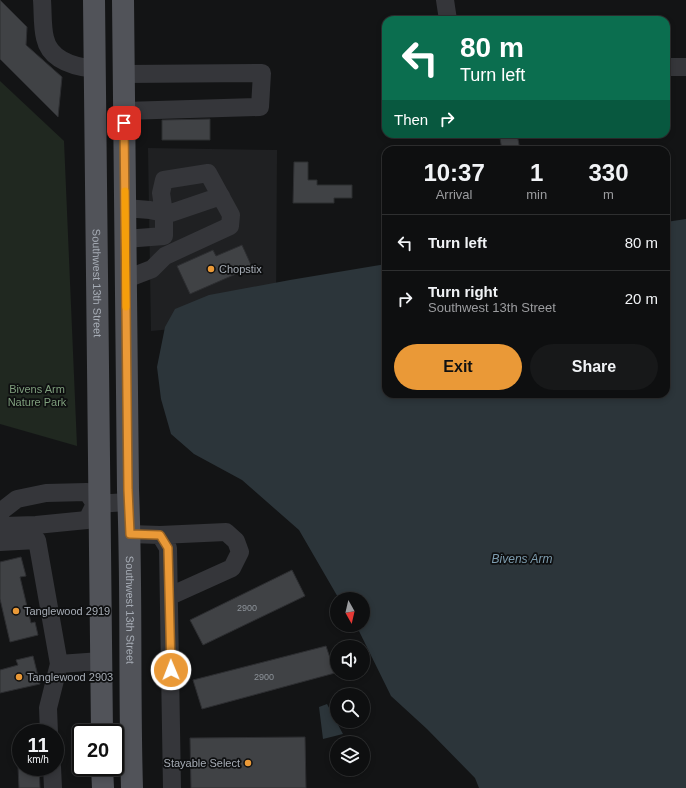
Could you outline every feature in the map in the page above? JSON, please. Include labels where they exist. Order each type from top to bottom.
[{"type":"main road","name":"Southwest 13th Street","points":[[94,0],[97,504],[102,724]]},
{"type":"main road","name":"Southwest 13th Street","points":[[123,0],[128,502],[130,534],[130,718],[132,788]]},
{"type":"main road","points":[[102,776],[103,788]]},
{"type":"street","points":[[42,0],[45,39],[51,51],[57,58],[68,63],[83,68],[95,69]]},
{"type":"street","points":[[445,0],[447,16]]},
{"type":"street","points":[[670,67],[686,67]]},
{"type":"street","points":[[124,74],[262,73],[260,107],[124,111]]},
{"type":"street","points":[[126,278],[152,269],[165,256],[230,226],[231,215],[208,173],[164,180],[161,193],[164,214],[165,256]]},
{"type":"street","points":[[125,208],[150,210],[164,214],[221,196]]},
{"type":"street","points":[[125,239],[164,236]]},
{"type":"street","points":[[0,512],[17,499],[46,493],[87,492],[97,504]]},
{"type":"street","points":[[97,504],[128,502]]},
{"type":"street","points":[[0,527],[87,520],[97,504]]},
{"type":"street","points":[[130,534],[160,535],[226,532],[236,540],[240,552],[232,568],[170,596]]},
{"type":"street","points":[[160,535],[168,548],[172,788]]},
{"type":"street","points":[[0,542],[37,540],[59,664],[48,708],[49,724]]},
{"type":"street","points":[[59,664],[101,661]]},
{"type":"street","points":[[53,776],[54,788]]},
{"type":"shaded area","points":[[148,148],[277,150],[276,306],[172,329],[151,331]]},
{"type":"green space","name":"Bivens Arm Nature Park","points":[[0,81],[64,141],[77,446],[0,424]]},
{"type":"water","name":"Bivens Arm","points":[[686,219],[686,788],[479,788],[475,778],[427,729],[391,696],[370,653],[370,640],[363,640],[359,632],[370,632],[370,592],[335,592],[299,530],[242,480],[194,454],[171,434],[161,399],[157,367],[165,327],[175,309],[209,295],[382,265],[382,398],[670,398],[670,221]]},
{"type":"water","points":[[327,704],[330,710],[330,728],[340,728],[343,734],[330,736],[323,739],[319,707]]},
{"type":"building","points":[[0,0],[27,27],[26,45],[62,77],[58,117],[0,59]]},
{"type":"building","points":[[210,119],[210,140],[162,140],[162,120]]},
{"type":"building","points":[[500,138],[518,138],[519,146],[501,146]]},
{"type":"building","points":[[294,162],[308,162],[308,180],[317,180],[317,185],[352,185],[352,198],[334,198],[334,203],[293,203]]},
{"type":"building","points":[[242,245],[252,267],[190,294],[177,266],[213,250],[216,256]]},
{"type":"building","name":"Tanglewood 2919","points":[[21,557],[26,576],[20,577],[31,623],[35,622],[38,635],[10,642],[0,599],[0,562]]},
{"type":"building","points":[[292,570],[305,596],[203,645],[190,620]]},
{"type":"building","points":[[326,646],[330,658],[330,674],[202,709],[193,680]]},
{"type":"building","name":"Tanglewood 2903","points":[[33,656],[40,684],[0,693],[0,670],[18,665],[16,660]]},
{"type":"building","name":"Stayable Select","points":[[305,737],[306,788],[191,788],[190,738]]},
{"type":"building","points":[[18,776],[39,776],[40,788],[19,788]]},
{"type":"slow traffic","points":[[125,191],[126,307]]},
{"type":"place","name":"Chopstix","points":[[211,269]]},
{"type":"place","name":"Tanglewood 2919","points":[[16,611]]},
{"type":"place","name":"Tanglewood 2903","points":[[19,677]]},
{"type":"place","name":"Stayable Select","points":[[248,763]]},
{"type":"route","points":[[124,123],[128,490],[130,534],[160,535],[168,548],[171,670]]}]
